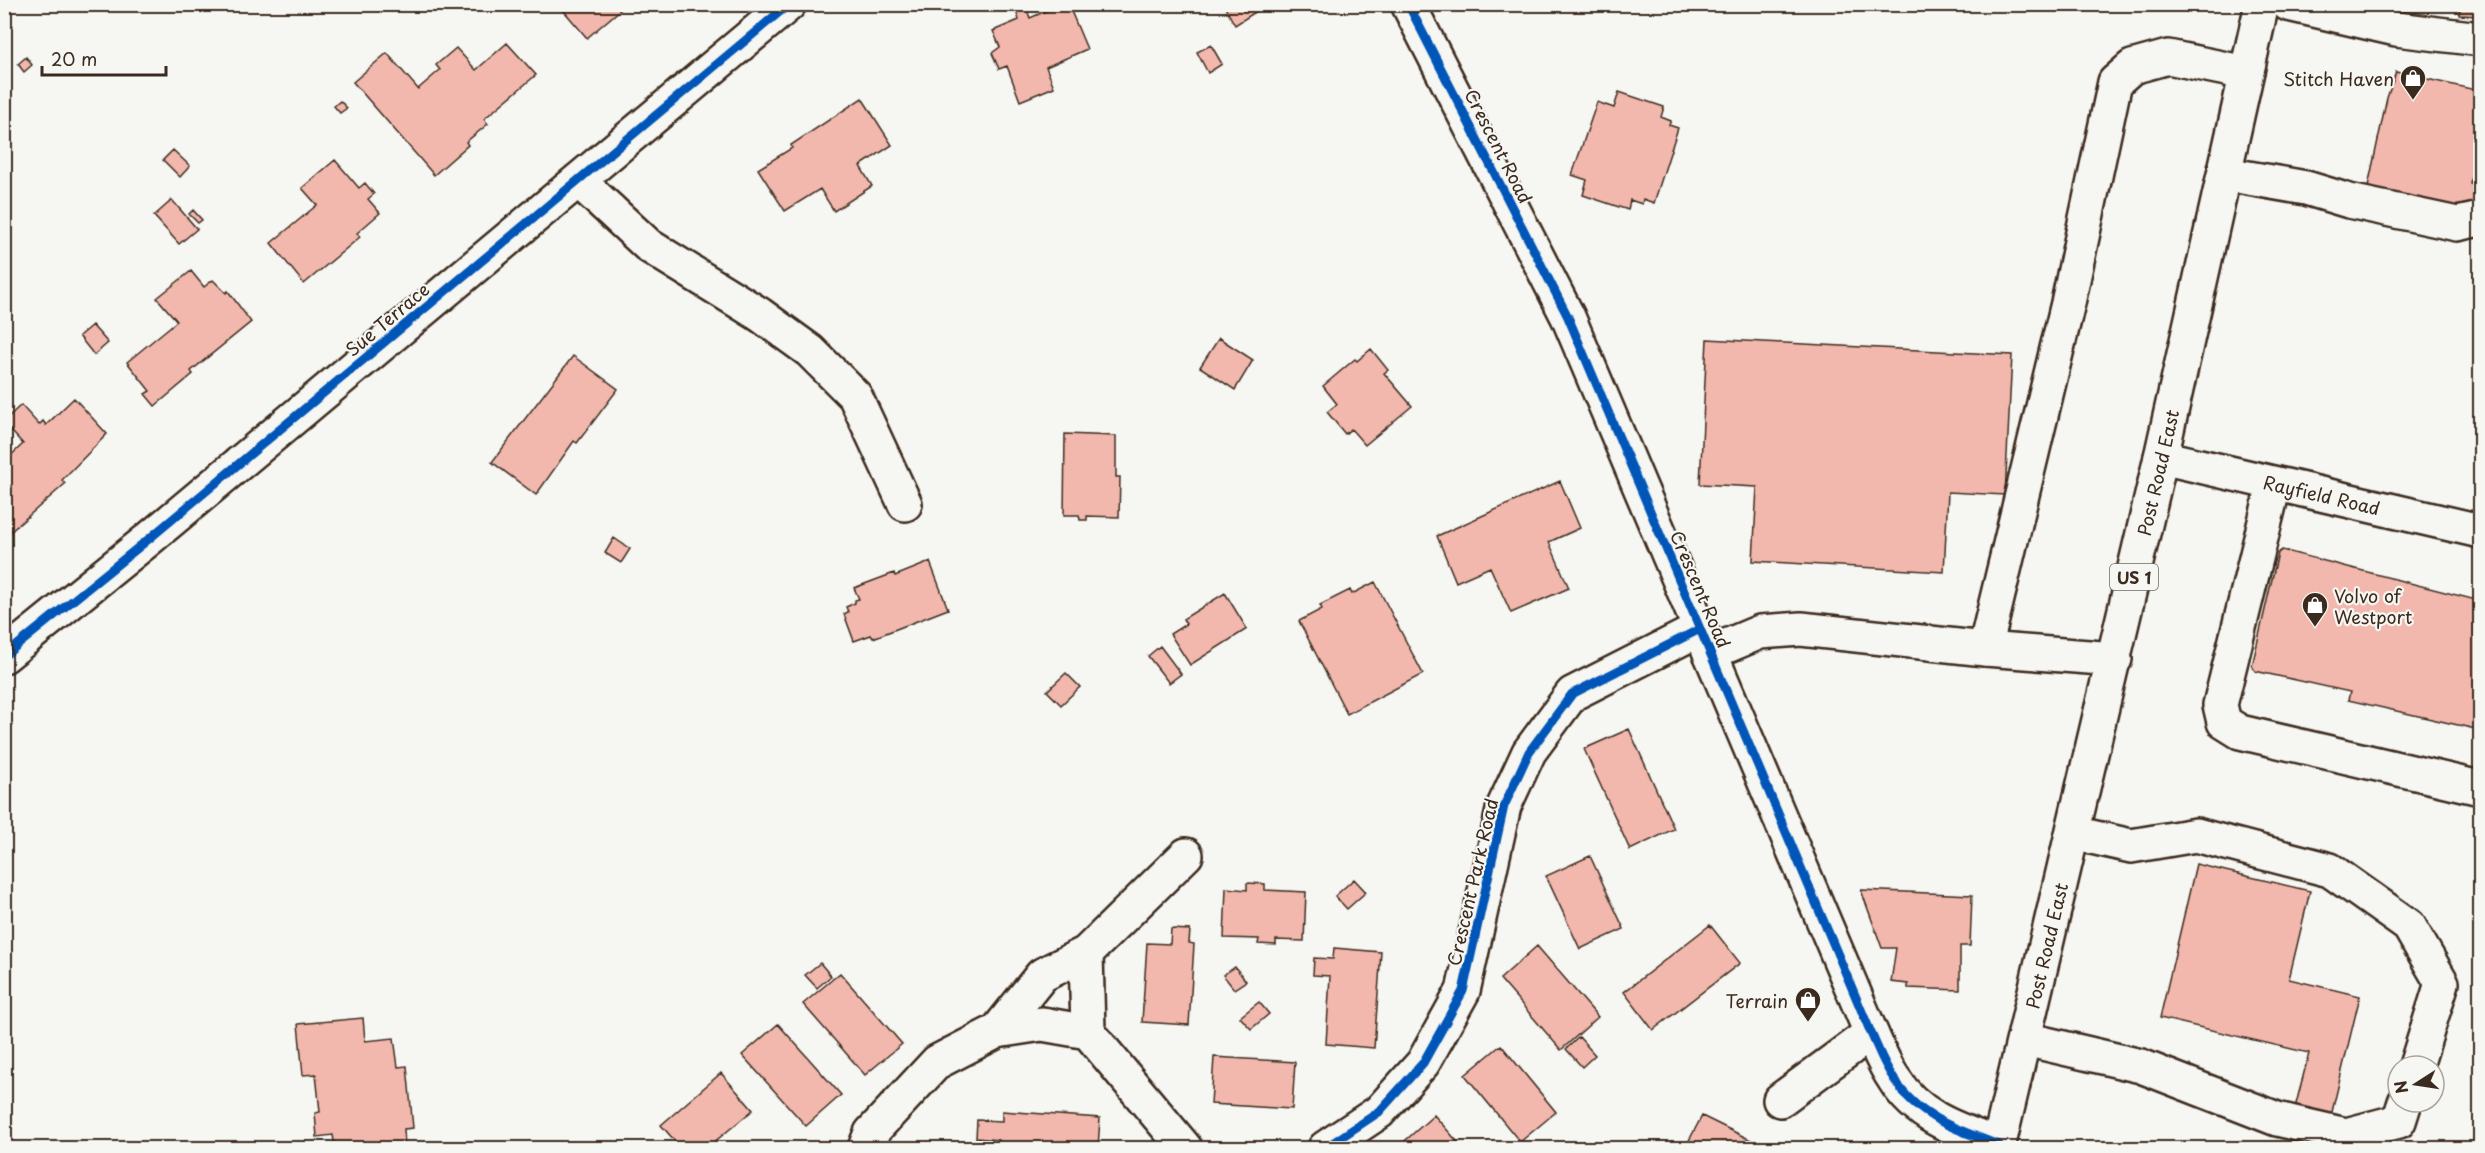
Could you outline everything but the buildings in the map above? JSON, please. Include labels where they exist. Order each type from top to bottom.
[{"type":"street","name":"Sue Terrace","points":[[4,656],[160,531],[789,4]]},
{"type":"street","name":"Crescent Road","points":[[1408,4],[1568,317],[1870,1033],[1893,1079],[1909,1100],[1925,1114],[1998,1147]]},
{"type":"street","name":"Post Road East","points":[[1998,1147],[2162,457],[2262,4]]},
{"type":"street","points":[[2288,4],[2399,16],[2481,39]]},
{"type":"street","points":[[1985,649],[2068,303],[2115,82],[2132,67],[2168,57],[2246,73]]},
{"type":"street","points":[[2225,174],[2306,188],[2349,201],[2457,224],[2481,219]]},
{"type":"street","points":[[579,181],[649,246],[759,315],[801,345],[855,396],[905,504]]},
{"type":"street","name":"Rayfield Road","points":[[2162,457],[2274,485],[2481,531]]},
{"type":"street","points":[[2274,485],[2220,705],[2224,722],[2240,732],[2481,788]]},
{"type":"street","name":"Crescent Park Road","points":[[1325,1149],[1379,1112],[1423,1063],[1463,991],[1504,806],[1529,752],[1572,694],[1705,641],[1760,632],[1801,629],[1985,649],[2115,659]]},
{"type":"street","points":[[2074,833],[2131,846],[2196,835],[2330,870],[2409,926],[2442,984],[2420,1054]]},
{"type":"street","points":[[998,1031],[1042,975],[1086,953],[1186,855]]},
{"type":"street","points":[[1086,953],[1088,1032],[1185,1149]]},
{"type":"street","points":[[865,1149],[871,1133],[937,1062],[998,1031],[1042,1024],[1088,1032]]},
{"type":"street","points":[[1780,1100],[1870,1033]]},
{"type":"street","points":[[2025,1039],[2141,1066],[2277,1119],[2346,1135],[2399,1121],[2401,1114]]},
{"type":"cycle path","points":[[4,656],[150,538],[789,4]]},
{"type":"cycle path","points":[[1408,4],[1568,317],[1890,1074],[1915,1104],[1927,1113],[1954,1128],[1999,1145]]},
{"type":"cycle path","points":[[1325,1148],[1379,1112],[1423,1063],[1463,991],[1504,806],[1529,752],[1572,694],[1700,629]]},
{"type":"place","name":"Stitch Haven","points":[[2413,101]]},
{"type":"place","name":"Volvo of Westport","points":[[2315,628]]},
{"type":"place","name":"Terrain","points":[[1808,1023]]}]
